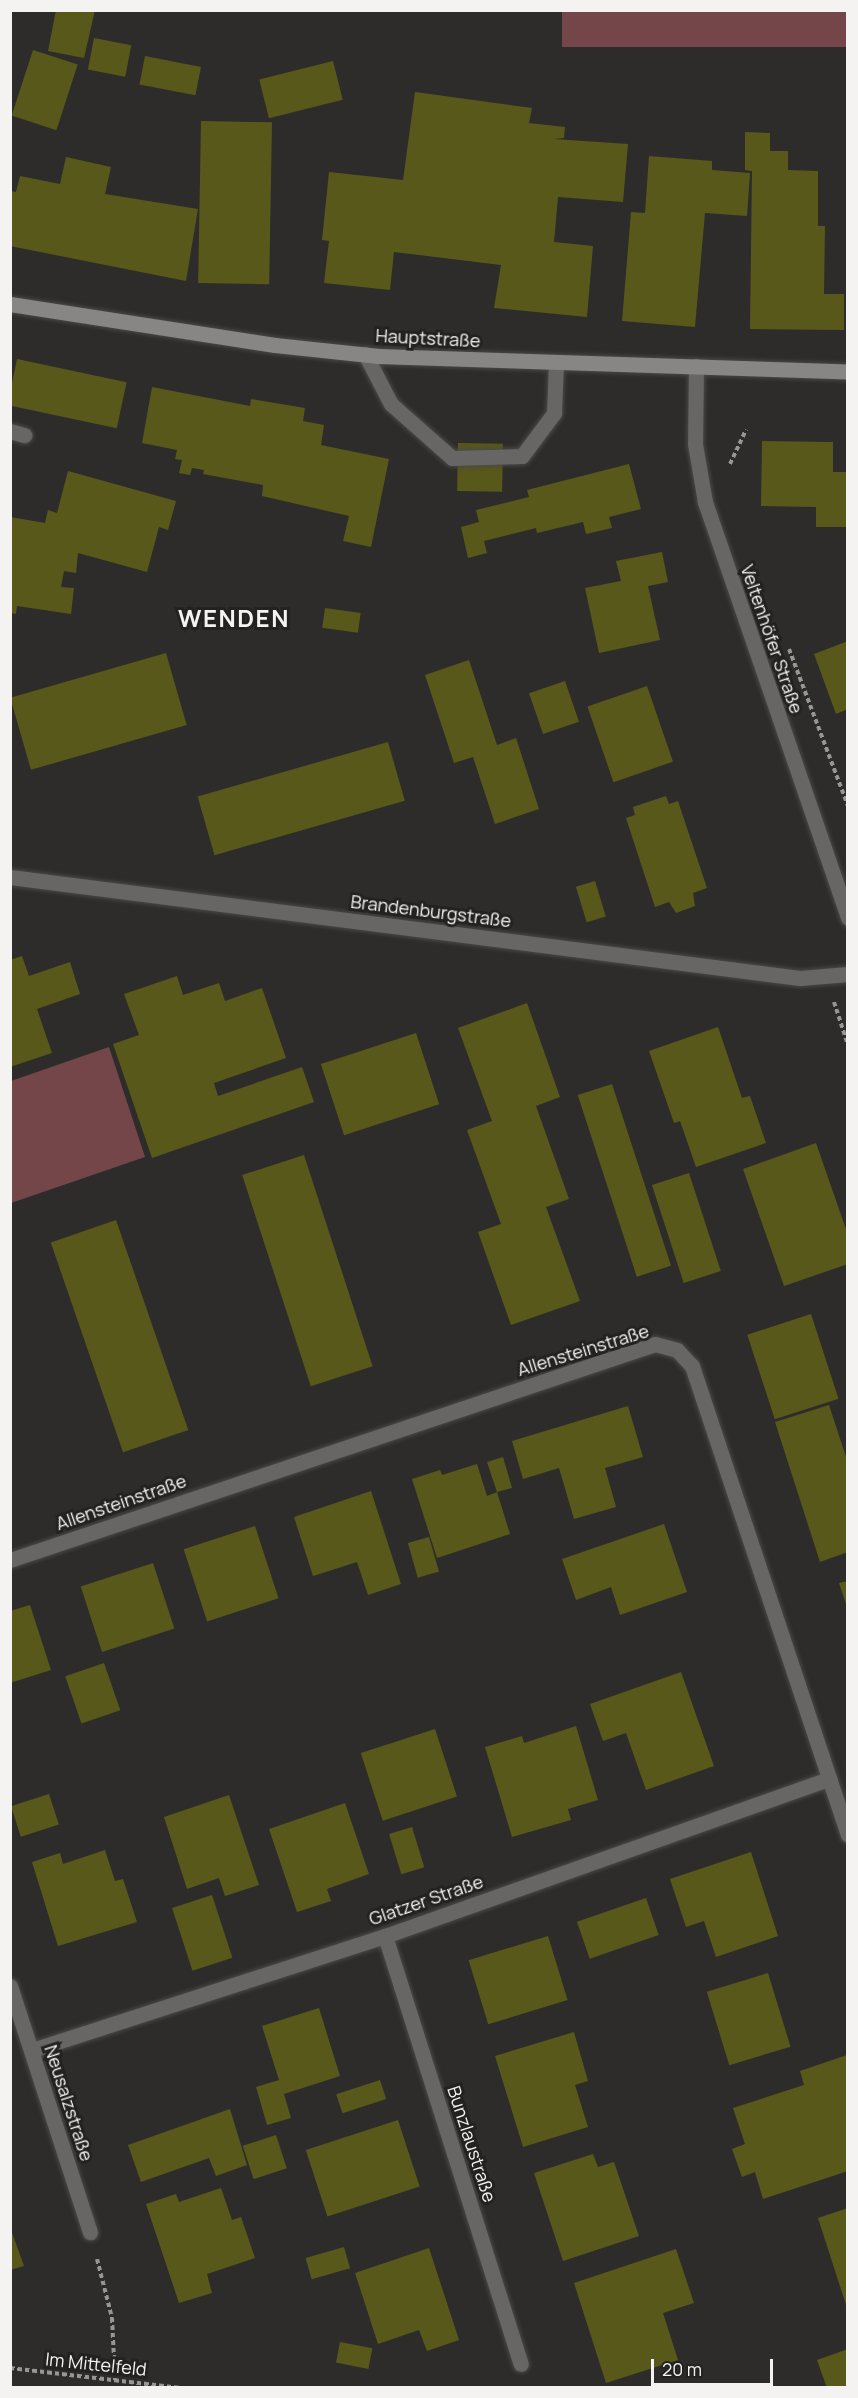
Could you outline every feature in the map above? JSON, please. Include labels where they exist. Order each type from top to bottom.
[{"type":"main road","name":"Hauptstraße","points":[[10,304],[68,316],[365,354],[556,363],[848,372]]},
{"type":"street","points":[[365,354],[391,404],[452,458],[522,456],[554,413],[556,363]]},
{"type":"street","name":"Veltenhöfer Straße","points":[[696,366],[695,444],[705,502],[848,918]]},
{"type":"street","name":"Brandenburgstraße","points":[[10,877],[800,978],[848,974]]},
{"type":"street","name":"Allensteinstraße","points":[[10,1560],[654,1344],[677,1350],[692,1366],[848,1835]]},
{"type":"street","name":"Glatzer Straße","points":[[32,2050],[385,1936],[829,1779]]},
{"type":"street","name":"Bunzlaustraße","points":[[385,1936],[521,2364]]},
{"type":"street","name":"Neusalzstraße","points":[[10,1986],[90,2232]]},
{"type":"path","points":[[727,469],[746,430]]},
{"type":"path","points":[[787,642],[848,806]]},
{"type":"path","points":[[825,976],[848,1044]]},
{"type":"path","points":[[90,2232],[112,2318],[115,2379]]},
{"type":"path","name":"Im Mittelfeld","points":[[10,2368],[179,2388]]},
{"type":"shaded area","points":[[562,11],[847,11],[847,47],[562,47]]},
{"type":"shaded area","points":[[109,1047],[145,1157],[11,1203],[11,1081]]},
{"type":"building","points":[[56,10],[95,10],[84,58],[48,51]]},
{"type":"building","points":[[94,38],[131,45],[125,77],[88,69]]},
{"type":"building","points":[[33,50],[78,65],[56,130],[12,116]]},
{"type":"building","points":[[145,56],[201,67],[195,95],[139,84]]},
{"type":"building","points":[[333,61],[343,100],[269,118],[259,79]]},
{"type":"building","points":[[415,92],[532,108],[529,123],[565,127],[564,138],[554,139],[628,144],[623,202],[558,197],[554,242],[593,246],[587,317],[494,308],[501,265],[394,252],[390,290],[324,283],[329,241],[322,240],[329,172],[403,180]]},
{"type":"building","points":[[201,121],[272,122],[269,284],[198,283]]},
{"type":"building","points":[[745,132],[770,133],[770,151],[788,151],[788,170],[818,171],[818,226],[825,226],[824,294],[844,294],[844,330],[750,329],[752,171],[745,170]]},
{"type":"building","points":[[649,156],[712,161],[712,170],[750,173],[747,216],[705,213],[695,327],[622,321],[631,212],[645,213]]},
{"type":"building","points":[[66,157],[111,167],[105,194],[198,209],[186,281],[10,246],[10,191],[16,192],[20,176],[60,184]]},
{"type":"building","points":[[17,359],[127,382],[117,428],[10,406],[10,392]]},
{"type":"building","points":[[152,387],[250,406],[251,399],[305,408],[303,421],[324,425],[321,445],[389,459],[371,547],[343,541],[349,516],[262,496],[263,485],[203,474],[204,470],[192,468],[190,475],[179,473],[182,460],[175,459],[177,450],[142,443]]},
{"type":"building","points":[[762,441],[833,442],[833,472],[848,472],[848,527],[816,527],[816,507],[761,506]]},
{"type":"building","points":[[458,443],[503,444],[502,492],[457,491]]},
{"type":"building","points":[[629,464],[641,509],[609,517],[612,528],[586,534],[583,522],[537,533],[536,528],[484,541],[487,553],[468,558],[461,527],[479,522],[476,510],[529,497],[527,490]]},
{"type":"building","points":[[68,471],[176,501],[168,530],[159,527],[147,572],[78,553],[76,573],[64,571],[61,587],[74,588],[71,614],[17,606],[16,614],[10,613],[10,517],[45,523],[48,510],[57,513]]},
{"type":"building","points":[[662,552],[668,582],[648,586],[660,640],[599,653],[585,588],[621,581],[616,561]]},
{"type":"building","points":[[325,608],[361,613],[358,633],[322,628]]},
{"type":"building","points":[[848,641],[848,709],[836,714],[814,654]]},
{"type":"building","points":[[166,653],[187,725],[31,770],[10,698]]},
{"type":"building","points":[[469,660],[497,745],[516,738],[539,809],[495,824],[473,757],[454,763],[425,675]]},
{"type":"building","points":[[565,681],[579,722],[543,734],[529,693]]},
{"type":"building","points":[[647,686],[673,762],[613,782],[587,707]]},
{"type":"building","points":[[388,742],[405,801],[214,855],[198,797]]},
{"type":"building","points":[[666,796],[669,804],[678,801],[707,888],[693,893],[695,906],[676,913],[669,902],[655,907],[626,818],[635,815],[633,807]]},
{"type":"building","points":[[595,881],[606,916],[587,922],[576,887]]},
{"type":"building","points":[[22,956],[29,976],[70,962],[80,994],[37,1009],[52,1053],[10,1067],[10,960]]},
{"type":"building","points":[[177,976],[183,995],[219,983],[225,1001],[262,988],[286,1058],[214,1083],[218,1096],[302,1067],[314,1102],[152,1158],[113,1044],[139,1035],[124,994]]},
{"type":"building","points":[[527,1003],[560,1097],[536,1106],[569,1199],[546,1207],[580,1301],[511,1325],[478,1232],[501,1224],[467,1130],[492,1121],[458,1028]]},
{"type":"building","points":[[718,1027],[742,1098],[750,1096],[766,1143],[696,1167],[680,1121],[674,1123],[649,1051]]},
{"type":"building","points":[[416,1033],[439,1104],[344,1135],[321,1064]]},
{"type":"building","points":[[612,1084],[671,1266],[637,1277],[578,1095]]},
{"type":"building","points":[[816,1143],[848,1235],[848,1264],[784,1286],[743,1169]]},
{"type":"building","points":[[304,1155],[373,1366],[311,1386],[242,1175]]},
{"type":"building","points":[[689,1173],[721,1271],[684,1283],[652,1185]]},
{"type":"building","points":[[116,1220],[188,1430],[123,1452],[51,1242]]},
{"type":"building","points":[[811,1314],[839,1399],[775,1419],[747,1335]]},
{"type":"building","points":[[829,1405],[848,1463],[848,1552],[820,1562],[775,1422]]},
{"type":"building","points":[[628,1406],[643,1457],[605,1468],[616,1507],[574,1519],[559,1468],[523,1479],[512,1441]]},
{"type":"building","points":[[503,1457],[512,1488],[497,1492],[487,1462]]},
{"type":"building","points":[[477,1464],[487,1496],[497,1492],[510,1534],[437,1558],[412,1479],[440,1470],[442,1475]]},
{"type":"building","points":[[371,1491],[401,1584],[368,1595],[357,1562],[313,1576],[294,1517]]},
{"type":"building","points":[[664,1524],[687,1592],[620,1615],[611,1587],[576,1600],[562,1559]]},
{"type":"building","points":[[255,1526],[278,1598],[207,1621],[184,1549]]},
{"type":"building","points":[[429,1537],[439,1572],[418,1578],[408,1543]]},
{"type":"building","points":[[153,1563],[174,1629],[102,1652],[81,1586]]},
{"type":"building","points":[[848,1581],[848,1607],[847,1607],[839,1583]]},
{"type":"building","points":[[30,1605],[51,1670],[10,1683],[10,1611]]},
{"type":"building","points":[[104,1663],[120,1710],[82,1724],[65,1676]]},
{"type":"building","points":[[681,1672],[714,1766],[646,1790],[626,1733],[603,1741],[590,1704]]},
{"type":"building","points":[[576,1726],[598,1800],[568,1809],[571,1820],[512,1837],[485,1747],[522,1736],[524,1743]]},
{"type":"building","points":[[435,1729],[457,1797],[383,1821],[361,1753]]},
{"type":"building","points":[[49,1794],[59,1824],[21,1837],[11,1806]]},
{"type":"building","points":[[229,1795],[259,1885],[225,1896],[219,1878],[187,1889],[164,1817]]},
{"type":"building","points":[[345,1803],[369,1874],[327,1889],[331,1901],[297,1912],[269,1829]]},
{"type":"building","points":[[412,1827],[424,1867],[401,1874],[389,1834]]},
{"type":"building","points":[[105,1850],[115,1881],[123,1879],[137,1922],[58,1946],[32,1862],[60,1853],[63,1864]]},
{"type":"building","points":[[751,1852],[778,1936],[716,1957],[704,1921],[686,1927],[670,1879]]},
{"type":"building","points":[[212,1895],[232,1958],[192,1971],[172,1908]]},
{"type":"building","points":[[646,1898],[659,1935],[590,1959],[577,1922]]},
{"type":"building","points":[[548,1936],[568,2000],[488,2024],[469,1960]]},
{"type":"building","points":[[768,1973],[791,2047],[729,2065],[707,1992]]},
{"type":"building","points":[[319,2008],[340,2076],[284,2094],[291,2118],[267,2125],[256,2087],[279,2080],[262,2026]]},
{"type":"building","points":[[574,2032],[588,2081],[575,2085],[588,2127],[523,2147],[495,2056]]},
{"type":"building","points":[[847,2055],[848,2171],[763,2199],[755,2172],[742,2177],[732,2149],[745,2144],[733,2108],[804,2085],[800,2071]]},
{"type":"building","points":[[380,2080],[386,2099],[342,2113],[336,2094]]},
{"type":"building","points":[[230,2109],[247,2165],[216,2176],[209,2158],[141,2182],[128,2145]]},
{"type":"building","points":[[398,2120],[420,2187],[327,2217],[306,2150]]},
{"type":"building","points":[[276,2135],[287,2168],[254,2179],[243,2146]]},
{"type":"building","points":[[593,2154],[598,2167],[614,2162],[639,2236],[563,2261],[534,2173]]},
{"type":"building","points":[[221,2188],[232,2220],[241,2217],[255,2258],[207,2274],[212,2293],[179,2303],[146,2204],[176,2194],[179,2202]]},
{"type":"building","points":[[848,2208],[848,2308],[847,2308],[818,2218]]},
{"type":"building","points":[[10,2227],[24,2266],[10,2270]]},
{"type":"building","points":[[344,2247],[350,2268],[312,2279],[306,2258]]},
{"type":"building","points":[[429,2248],[459,2340],[427,2351],[419,2330],[378,2344],[355,2273]]},
{"type":"building","points":[[676,2249],[694,2303],[663,2313],[678,2360],[606,2383],[574,2283]]},
{"type":"building","points":[[340,2342],[372,2348],[368,2369],[336,2363]]},
{"type":"building","points":[[848,2349],[848,2388],[827,2388],[817,2360]]},
{"type":"district","name":"WENDEN","points":[[234,618]]}]
